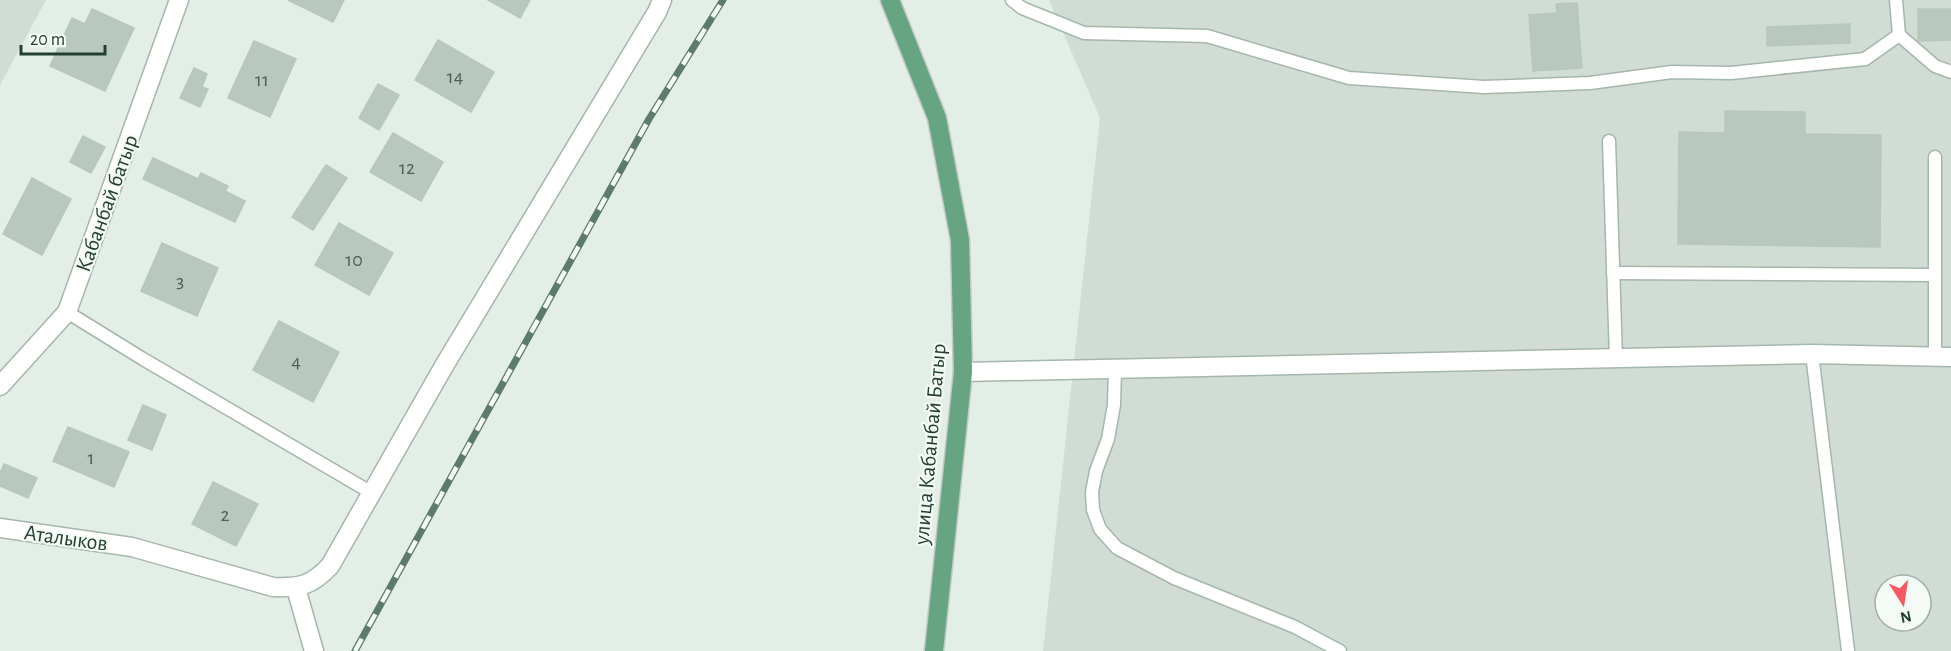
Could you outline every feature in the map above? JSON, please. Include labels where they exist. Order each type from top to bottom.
[{"type":"main road","name":"улица Кабанбай Батыр","points":[[890,0],[937,118],[960,240],[963,372],[934,651]]},
{"type":"street","name":"Кабанбай батыр","points":[[0,386],[67,312],[179,0]]},
{"type":"street","points":[[314,651],[296,588],[317,580],[330,566],[444,366],[657,12],[662,0]]},
{"type":"street","points":[[963,372],[1812,354],[1943,357]]},
{"type":"street","name":"Аталыков","points":[[0,528],[132,547],[273,587],[296,588]]},
{"type":"lane","points":[[1011,0],[1022,8],[1084,33],[1207,36],[1349,78],[1484,87],[1590,83],[1672,72],[1731,73],[1865,59],[1899,35]]},
{"type":"lane","points":[[1896,0],[1899,35],[1935,66],[1951,72]]},
{"type":"lane","points":[[1609,141],[1616,358]]},
{"type":"lane","points":[[1935,157],[1935,275],[1943,357]]},
{"type":"lane","points":[[1613,273],[1935,275]]},
{"type":"lane","points":[[67,312],[142,359],[372,493]]},
{"type":"lane","points":[[1812,354],[1848,651]]},
{"type":"lane","points":[[1115,369],[1114,405],[1108,439],[1096,471],[1092,492],[1093,510],[1100,529],[1117,548],[1174,578],[1295,627],[1340,651]]},
{"type":"shaded area","points":[[0,0],[46,0],[0,85]]},
{"type":"shaded area","points":[[1049,0],[1951,0],[1951,651],[1043,651],[1100,118]]},
{"type":"building","points":[[288,0],[344,0],[333,22]]},
{"type":"building","points":[[488,0],[530,0],[520,18]]},
{"type":"building","points":[[1577,3],[1582,68],[1533,71],[1529,15],[1557,13],[1556,4]]},
{"type":"building","points":[[92,9],[134,28],[105,91],[50,66],[72,18],[85,24]]},
{"type":"building","points":[[1918,9],[1951,9],[1951,40],[1918,41]]},
{"type":"building","points":[[1850,24],[1850,43],[1767,46],[1767,27]]},
{"type":"building","points":[[438,40],[494,72],[471,112],[415,80]]},
{"type":"building","points":[[254,41],[296,59],[270,117],[228,98]]},
{"type":"building","points":[[194,68],[207,74],[202,87],[208,89],[200,107],[180,98]]},
{"type":"building","points":[[378,84],[399,95],[379,130],[359,118]]},
{"type":"building","points":[[1725,111],[1805,112],[1805,134],[1881,135],[1880,247],[1678,244],[1679,132],[1725,133]]},
{"type":"building","points":[[393,133],[443,162],[421,201],[370,172]]},
{"type":"building","points":[[83,136],[105,147],[91,173],[70,162]]},
{"type":"building","points":[[153,158],[198,179],[201,173],[228,186],[225,191],[245,201],[235,222],[143,179]]},
{"type":"building","points":[[326,165],[347,178],[313,230],[292,217]]},
{"type":"building","points":[[32,178],[71,199],[42,255],[3,234]]},
{"type":"building","points":[[339,223],[393,253],[369,295],[315,265]]},
{"type":"building","points":[[162,243],[218,268],[197,316],[141,291]]},
{"type":"building","points":[[279,321],[339,352],[313,402],[253,370]]},
{"type":"building","points":[[143,405],[166,415],[152,450],[128,440]]},
{"type":"building","points":[[68,427],[129,452],[114,487],[53,461]]},
{"type":"building","points":[[4,464],[37,478],[28,498],[0,486],[0,473]]},
{"type":"building","points":[[213,482],[258,504],[236,546],[192,524]]},
{"type":"railway","points":[[355,651],[649,119],[723,0]]}]
